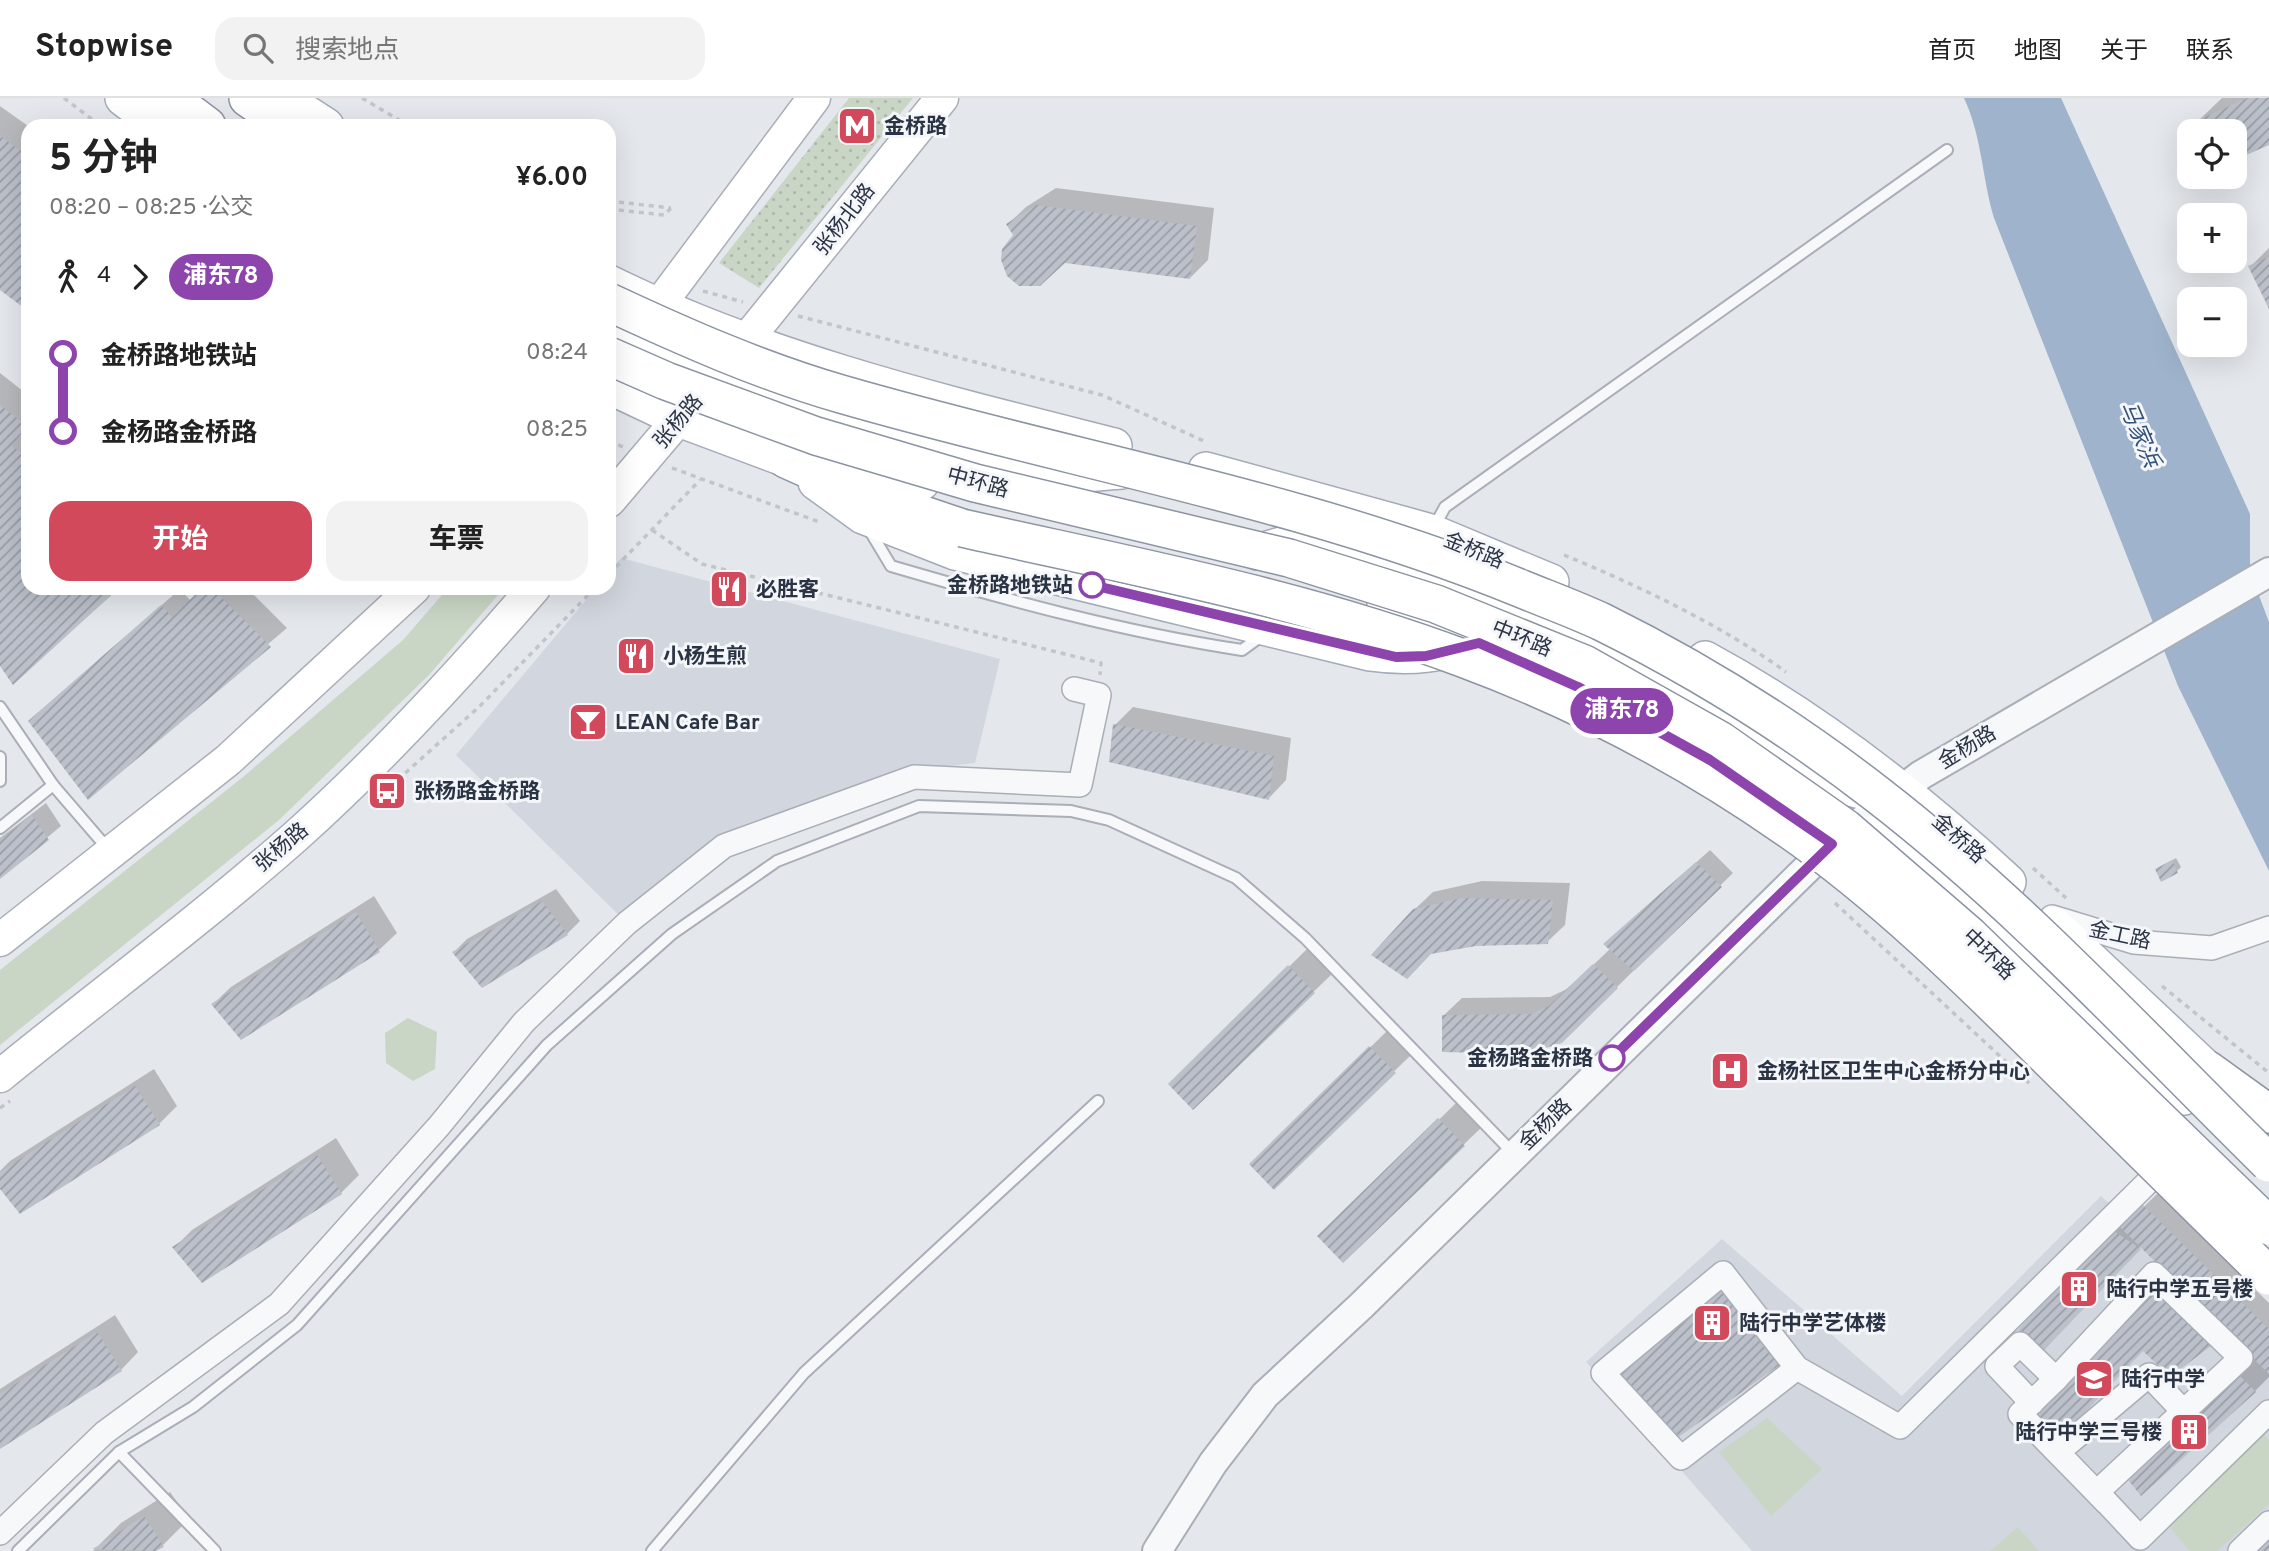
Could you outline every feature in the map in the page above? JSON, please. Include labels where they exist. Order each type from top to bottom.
[{"type":"highway","points":[[170,98],[198,119]]},
{"type":"highway","points":[[248,98],[279,119]]},
{"type":"highway","points":[[616,306],[688,339],[835,393],[1301,512],[1453,561],[1601,621],[1743,700],[1878,795],[2002,900],[2269,1164]]},
{"type":"highway","name":"中环路","points":[[617,343],[666,382],[816,436],[975,483],[1289,558],[1436,604],[1496,626],[1584,664],[1721,741],[1845,828],[1970,936],[2269,1226]]},
{"type":"highway","points":[[786,459],[873,498],[962,528],[1279,601],[1378,629],[1466,659],[1553,696],[1706,774],[1788,828],[1859,883],[1998,1008]]},
{"type":"highway","points":[[1496,626],[1642,709],[1790,811],[1833,845],[1904,908],[1998,1008],[2269,1276]]},
{"type":"highway","points":[[2208,1070],[2269,1114]]},
{"type":"main road","points":[[124,98],[151,119]]},
{"type":"main road","points":[[283,98],[315,119]]},
{"type":"main road","points":[[617,343],[658,307],[814,98]]},
{"type":"main road","name":"张杨北路","points":[[747,341],[942,98]]},
{"type":"main road","name":"金桥路","points":[[616,286],[658,307],[747,341],[849,375],[1432,532],[1601,603],[1750,683],[1847,747],[1902,789],[2043,914],[2208,1070],[2269,1157]]},
{"type":"main road","points":[[617,343],[682,347],[747,341]]},
{"type":"main road","name":"张杨路","points":[[616,493],[747,341]]},
{"type":"main road","points":[[616,382],[663,374],[714,379],[929,446],[1032,472],[1065,475],[1192,466]]},
{"type":"main road","points":[[616,387],[679,419],[786,459],[874,472],[955,491],[1394,606],[1596,644],[1732,719],[1824,781],[1864,792],[1902,789]]},
{"type":"main road","points":[[786,459],[848,521],[955,552],[1396,657],[1426,656],[1496,626]]},
{"type":"main road","points":[[1225,560],[1292,542],[1315,543],[1416,573],[1496,626],[1578,687],[1710,760],[1832,844],[2022,1015],[2081,1074],[2269,1239]]},
{"type":"main road","points":[[0,940],[113,854],[228,760],[406,595]]},
{"type":"main road","name":"张杨路","points":[[0,1076],[294,837],[366,771],[450,686],[528,595]]},
{"type":"main road","points":[[1832,844],[1871,834],[1902,843],[1971,903],[2129,1052],[2269,1164]]},
{"type":"main road","name":"金桥路","points":[[2208,1070],[2269,1101]]},
{"type":"main road","points":[[2081,1074],[2133,1166],[2269,1294]]},
{"type":"street","name":"金杨路","points":[[1157,1551],[1213,1462],[1265,1395],[1362,1306],[1832,844],[1902,789],[2093,673],[2269,572]]},
{"type":"street","points":[[0,1533],[104,1433],[279,1304],[439,1126],[524,1022],[627,923],[724,846],[914,777],[1080,785],[1099,695],[1074,689]]},
{"type":"street","name":"金工路","points":[[1971,903],[2043,914],[2134,942],[2212,948],[2269,928]]},
{"type":"street","points":[[1797,1368],[1681,1458],[1603,1373],[1723,1273],[1797,1368],[1900,1427],[2150,1180]]},
{"type":"street","points":[[2097,1492],[2241,1358],[2154,1274],[2021,1414],[2146,1544],[2269,1412]]},
{"type":"street","points":[[2032,1403],[1997,1366],[2020,1344],[2056,1379]]},
{"type":"street","points":[[2058,1452],[2149,1375],[2183,1411]]},
{"type":"street","points":[[2240,1551],[2269,1523]]},
{"type":"lane","points":[[1432,532],[1445,507],[1947,150]]},
{"type":"lane","points":[[0,707],[52,785],[113,854]]},
{"type":"lane","points":[[0,757],[0,781]]},
{"type":"lane","points":[[0,828],[52,785]]},
{"type":"lane","points":[[18,1551],[119,1452],[193,1407],[297,1325],[547,1045],[672,933],[777,861],[919,806],[1071,811],[1108,820],[1236,878],[1305,939],[1514,1154]]},
{"type":"lane","points":[[652,1551],[804,1373],[1098,1101]]},
{"type":"lane","points":[[119,1452],[215,1551]]},
{"type":"path","points":[[64,98],[92,119]]},
{"type":"path","points":[[362,98],[397,119]]},
{"type":"path","points":[[616,202],[671,208],[664,215],[616,210]]},
{"type":"path","points":[[616,444],[700,480],[848,521]]},
{"type":"path","points":[[616,567],[700,480]]},
{"type":"path","points":[[652,530],[702,564],[1101,663],[1099,695]]},
{"type":"path","points":[[1805,872],[1870,938],[2033,1087]]},
{"type":"shaded area","points":[[621,558],[1000,659],[975,763],[911,771],[735,831],[633,929],[456,755],[590,595],[616,595],[616,564]]},
{"type":"shaded area","name":"陆行中学","points":[[2101,1196],[2269,1348],[2269,1551],[1752,1551],[1586,1362],[1722,1239],[1902,1396]]},
{"type":"green space","points":[[849,98],[913,98],[759,288],[719,263]]},
{"type":"green space","points":[[442,595],[498,595],[429,675],[279,820],[0,1045],[0,970],[243,777],[403,640]]},
{"type":"green space","points":[[408,1018],[437,1032],[435,1069],[413,1081],[386,1063],[385,1033]]},
{"type":"green space","points":[[1767,1418],[1822,1469],[1771,1516],[1719,1452]]},
{"type":"green space","points":[[2262,1432],[2269,1440],[2269,1504],[2217,1551],[2190,1551],[2164,1521]]},
{"type":"green space","points":[[2018,1527],[2039,1551],[1990,1551]]},
{"type":"water","name":"马家浜","points":[[1964,98],[2061,98],[2250,514],[2250,572],[2269,622],[2269,871],[2178,686],[1994,218],[1970,112]]},
{"type":"building","points":[[2248,98],[2269,98],[2269,145],[2247,155],[2247,119],[2201,119]]},
{"type":"building","points":[[0,136],[21,151],[21,306],[0,290]]},
{"type":"building","points":[[1036,205],[1197,226],[1190,279],[1065,263],[1040,286],[1019,286],[1007,276],[1001,260],[1002,249],[1013,235],[1006,224]]},
{"type":"building","points":[[2269,257],[2269,309],[2248,266]]},
{"type":"building","points":[[0,405],[21,421],[21,434],[12,446],[21,453],[21,595],[111,595],[13,685],[0,666]]},
{"type":"building","points":[[195,595],[219,595],[271,647],[88,800],[28,721],[161,605],[172,617]]},
{"type":"building","points":[[1113,724],[1274,756],[1269,800],[1109,762]]},
{"type":"building","points":[[32,815],[49,840],[0,879],[0,840]]},
{"type":"building","points":[[2172,860],[2178,873],[2161,882],[2155,869]]},
{"type":"building","points":[[1696,862],[1722,887],[1634,971],[1603,944]]},
{"type":"building","points":[[1463,898],[1553,900],[1548,944],[1476,946],[1431,954],[1407,979],[1371,955],[1413,909]]},
{"type":"building","points":[[542,901],[568,935],[482,988],[452,952]]},
{"type":"building","points":[[356,912],[380,952],[241,1040],[211,1004]]},
{"type":"building","points":[[1593,964],[1618,988],[1562,1043],[1526,1054],[1442,1052],[1442,1015],[1531,1014],[1549,1006]]},
{"type":"building","points":[[1288,965],[1315,993],[1193,1110],[1168,1084]]},
{"type":"building","points":[[1369,1046],[1396,1073],[1274,1190],[1249,1164]]},
{"type":"building","points":[[135,1086],[160,1125],[20,1214],[0,1189],[0,1172]]},
{"type":"building","points":[[1438,1118],[1465,1146],[1343,1263],[1317,1236]]},
{"type":"building","points":[[317,1155],[342,1194],[202,1283],[172,1247]]},
{"type":"building","points":[[2143,1205],[2269,1329],[2269,1374],[2120,1227]]},
{"type":"building","name":"陆行中学五号楼","points":[[2111,1229],[2141,1249],[2042,1352],[2018,1330]]},
{"type":"building","name":"陆行中学艺体楼","points":[[1725,1282],[1781,1364],[1673,1441],[1610,1370]]},
{"type":"building","points":[[2158,1288],[2215,1343],[2170,1377],[2143,1351],[2059,1440],[2036,1414]]},
{"type":"building","points":[[97,1332],[122,1371],[0,1449],[0,1394]]},
{"type":"building","name":"陆行中学三号楼","points":[[2234,1370],[2256,1392],[2141,1496],[2121,1471]]},
{"type":"building","points":[[144,1516],[164,1547],[156,1551],[93,1549]]},
{"type":"building","points":[[2269,1540],[2269,1551],[2256,1551]]},
{"type":"bus line","name":"浦东78","points":[[1092,585],[1396,657],[1426,656],[1479,643],[1578,687],[1710,760],[1832,844],[1612,1058]]},
{"type":"place","name":"金桥路","points":[[857,126]]},
{"type":"place","name":"金桥路地铁站","points":[[1092,585]]},
{"type":"place","name":"必胜客","points":[[729,589]]},
{"type":"place","name":"小杨生煎","points":[[636,656]]},
{"type":"place","name":"LEAN Cafe Bar","points":[[588,722]]},
{"type":"place","name":"张杨路金桥路","points":[[387,791]]},
{"type":"place","name":"金杨路金桥路","points":[[1612,1058]]},
{"type":"place","name":"金杨社区卫生中心金桥分中心","points":[[1730,1071]]},
{"type":"place","name":"陆行中学五号楼","points":[[2079,1289]]},
{"type":"place","name":"陆行中学艺体楼","points":[[1712,1323]]},
{"type":"place","name":"陆行中学","points":[[2094,1379]]},
{"type":"place","name":"陆行中学三号楼","points":[[2189,1432]]}]
